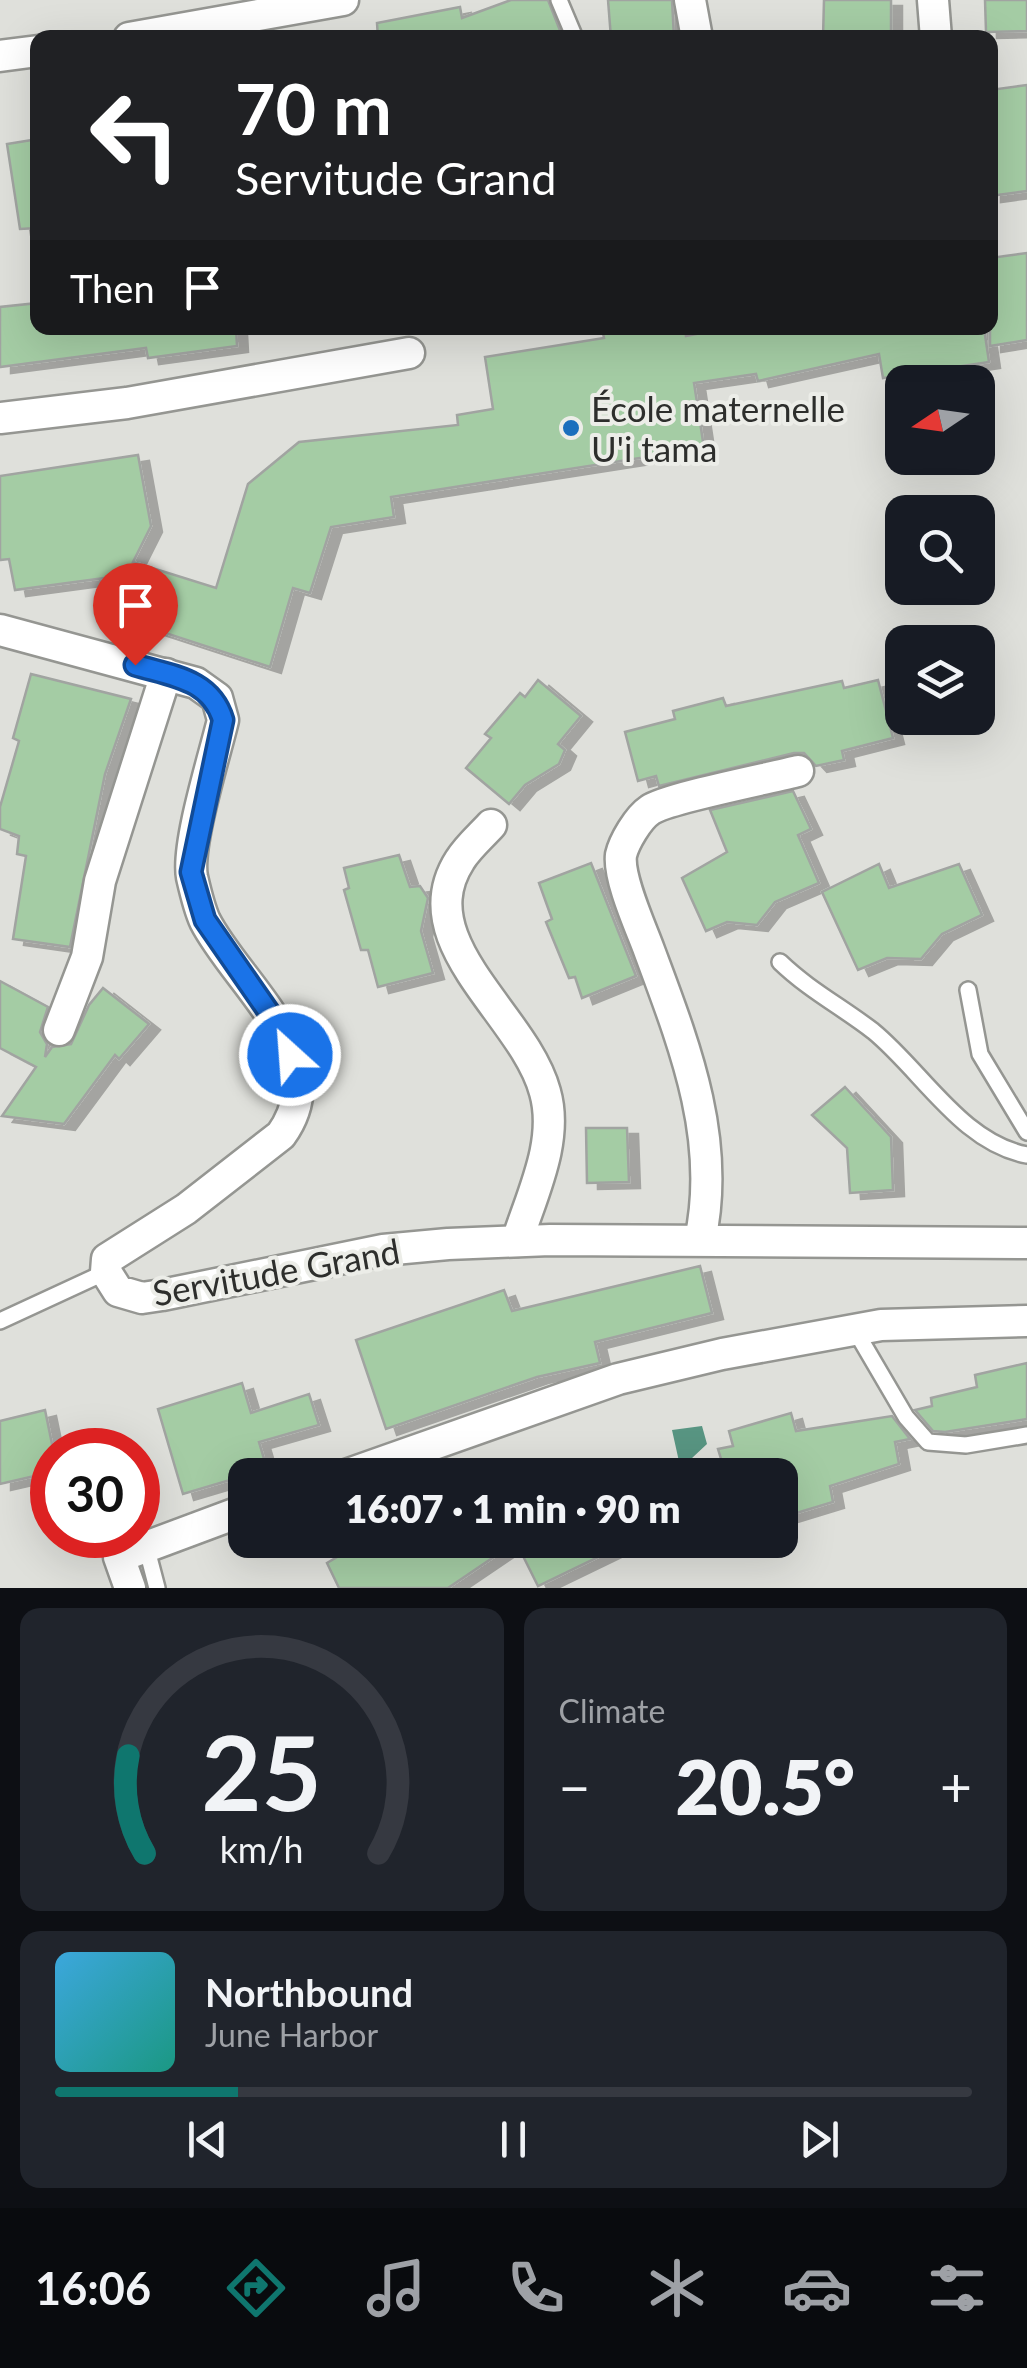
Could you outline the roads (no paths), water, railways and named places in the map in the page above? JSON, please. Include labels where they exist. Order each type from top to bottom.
[{"type":"street","points":[[173,30],[339,0]]},
{"type":"street","points":[[690,0],[696,30]]},
{"type":"street","points":[[933,0],[935,30]]},
{"type":"street","points":[[0,56],[30,52]]},
{"type":"street","points":[[0,418],[127,403],[409,353]]},
{"type":"street","name":"Servitude Grand","points":[[0,630],[196,683],[217,698],[223,720],[191,872],[205,920],[284,1034],[297,1076],[295,1108],[282,1135],[186,1209],[107,1260],[106,1272],[118,1291],[142,1298],[383,1250],[517,1241],[1027,1243]]},
{"type":"street","points":[[59,1030],[87,957],[100,880],[166,674]]},
{"type":"street","points":[[700,1240],[708,1206],[700,1106],[690,1060],[630,898],[621,857],[630,835],[650,810],[798,771]]},
{"type":"street","points":[[491,825],[460,859],[448,886],[446,908],[464,967],[522,1039],[546,1094],[550,1138],[517,1241]]},
{"type":"street","points":[[394,1458],[618,1379],[722,1354],[855,1330],[954,1321],[1027,1321]]},
{"type":"street","points":[[160,1541],[228,1516]]},
{"type":"street","points":[[120,1558],[130,1588]]},
{"type":"lane","points":[[559,0],[572,30]]},
{"type":"lane","points":[[780,962],[812,992],[872,1030],[990,1142],[1027,1155]]},
{"type":"lane","points":[[968,990],[980,1054],[1027,1132]]},
{"type":"lane","points":[[0,1321],[106,1272]]},
{"type":"lane","points":[[855,1330],[906,1417],[928,1442],[966,1445],[1027,1435]]},
{"type":"lane","points":[[149,1558],[157,1588]]},
{"type":"place","name":"École maternelle U'i tama","points":[[571,428]]}]
